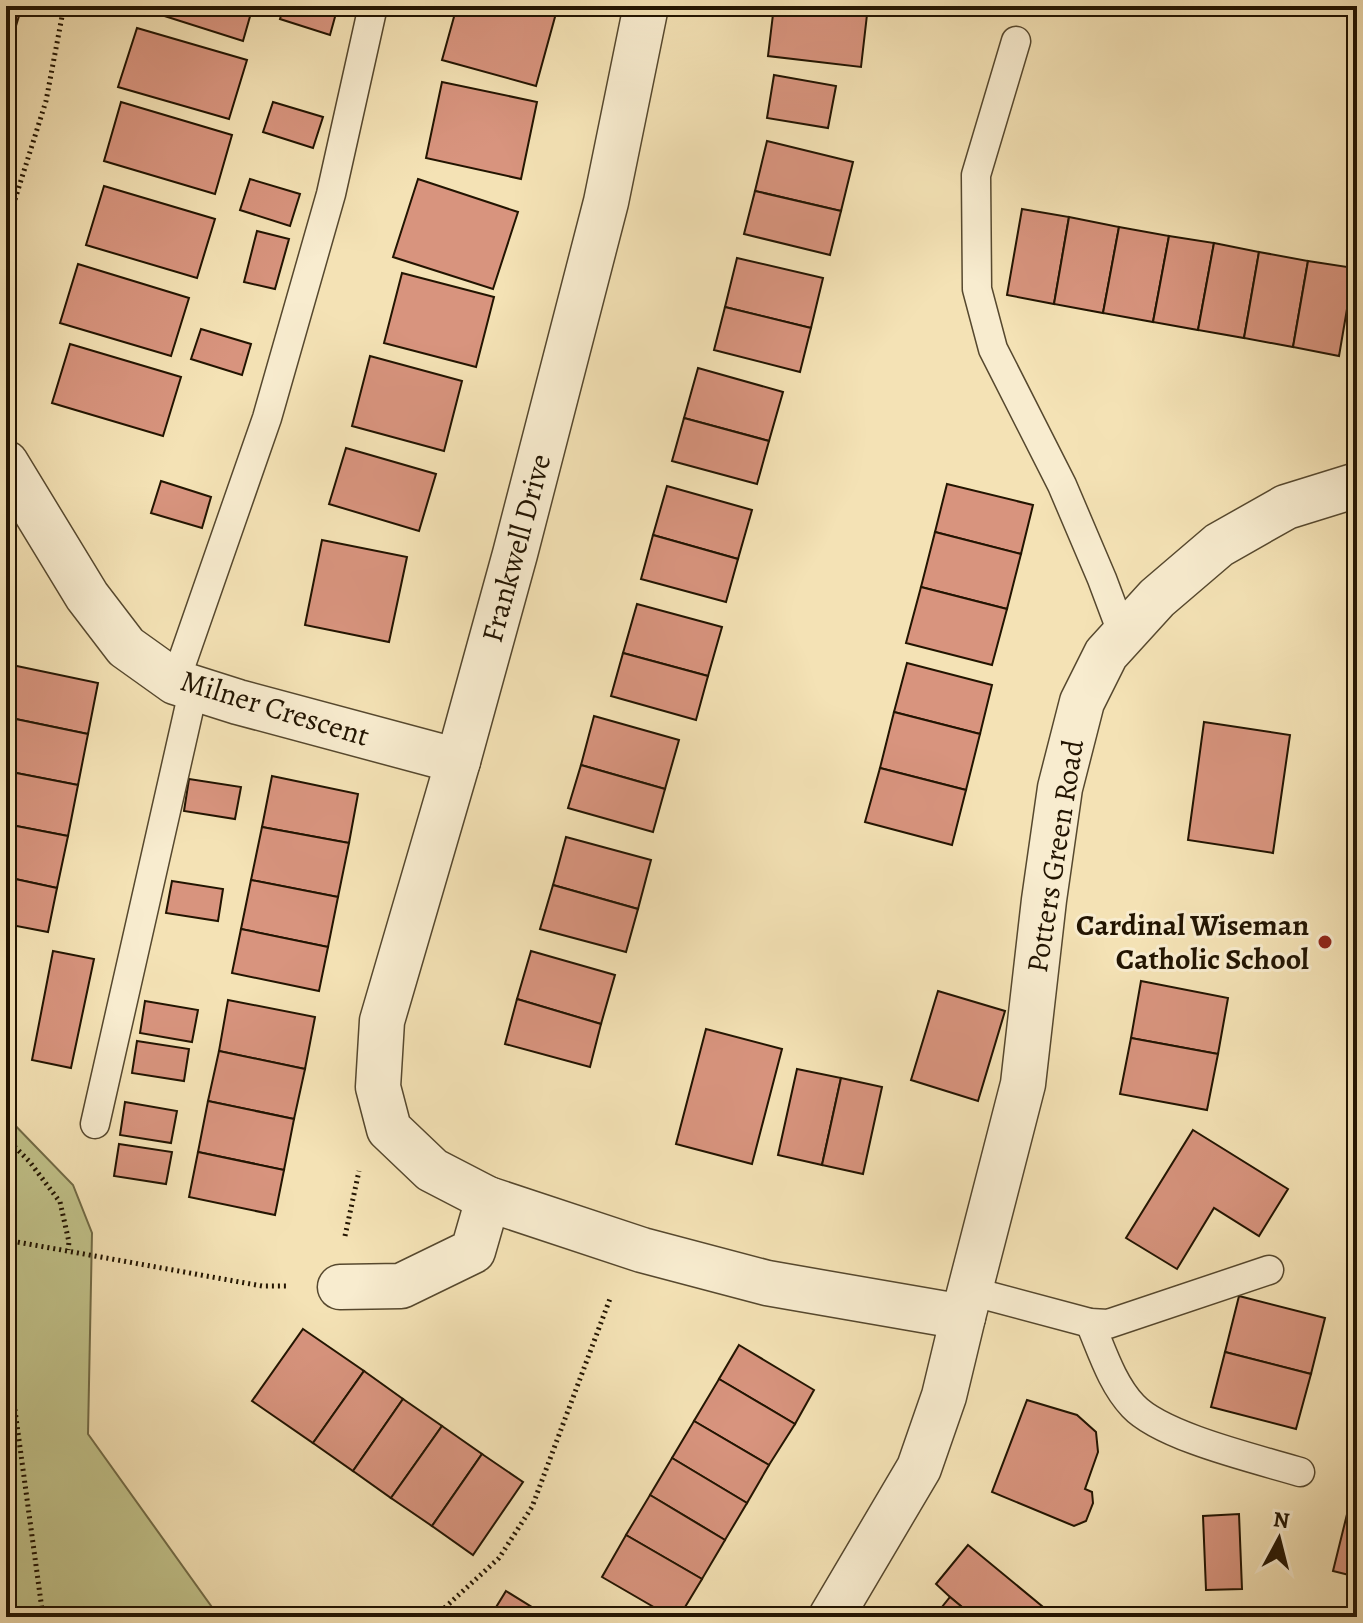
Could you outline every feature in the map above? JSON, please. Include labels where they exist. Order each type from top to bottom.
[{"type":"street","name":"Frankwell Drive","points":[[378,1087],[382,1021],[515,554],[606,202],[646,6]]},
{"type":"street","name":"Milner Crescent","points":[[6,463],[87,596],[126,647],[184,685],[458,761]]},
{"type":"street","name":"Potters Green Road","points":[[831,1617],[919,1468],[944,1396],[1023,1084],[1060,788],[1082,702],[1106,654],[1157,598],[1219,545],[1286,507],[1357,485]]},
{"type":"street","points":[[378,1087],[389,1129],[432,1170],[488,1199],[631,1246],[767,1283],[967,1304]]},
{"type":"street","points":[[340,1287],[401,1286],[473,1251],[488,1199]]},
{"type":"lane","points":[[95,1124],[184,685],[267,418],[331,194],[373,6]]},
{"type":"lane","points":[[1016,41],[976,175],[977,289],[993,349],[1062,485],[1123,635]]},
{"type":"lane","points":[[967,1304],[1108,1324],[1269,1270]]},
{"type":"lane","points":[[1090,1323],[1117,1383],[1133,1406],[1154,1422],[1209,1444],[1300,1472]]},
{"type":"path","points":[[6,228],[46,101],[64,6]]},
{"type":"path","points":[[6,1240],[262,1286],[340,1287],[347,1221],[378,1087]]},
{"type":"path","points":[[6,1138],[29,1161],[60,1202],[68,1250]]},
{"type":"path","points":[[437,1617],[499,1558],[532,1507],[631,1246]]},
{"type":"path","points":[[6,1344],[43,1617]]},
{"type":"green space","points":[[6,1116],[73,1185],[92,1233],[88,1434],[219,1617],[6,1617]]},
{"type":"building","points":[[133,6],[253,6],[243,41]]},
{"type":"building","points":[[284,6],[338,6],[330,35],[280,19]]},
{"type":"building","points":[[457,6],[558,6],[536,86],[442,60]]},
{"type":"building","points":[[774,6],[868,6],[861,67],[768,56]]},
{"type":"building","points":[[6,12],[19,16],[6,59]]},
{"type":"building","points":[[137,28],[247,60],[229,119],[118,87]]},
{"type":"building","points":[[774,75],[836,86],[828,128],[767,118]]},
{"type":"building","points":[[442,82],[537,102],[521,179],[426,158]]},
{"type":"building","points":[[121,102],[232,135],[215,194],[104,161]]},
{"type":"building","points":[[273,102],[323,117],[313,148],[263,132]]},
{"type":"building","points":[[767,141],[853,162],[841,211],[755,191]]},
{"type":"building","points":[[250,179],[300,194],[290,226],[240,210]]},
{"type":"building","points":[[418,179],[518,212],[493,289],[393,257]]},
{"type":"building","points":[[104,186],[215,219],[197,278],[86,245]]},
{"type":"building","points":[[755,191],[841,211],[830,255],[744,234]]},
{"type":"building","points":[[1022,209],[1069,217],[1054,304],[1007,295]]},
{"type":"building","points":[[1069,217],[1119,227],[1103,313],[1054,304]]},
{"type":"building","points":[[1119,227],[1169,236],[1153,322],[1103,313]]},
{"type":"building","points":[[257,231],[289,239],[275,289],[244,282]]},
{"type":"building","points":[[1169,236],[1214,243],[1198,330],[1153,322]]},
{"type":"building","points":[[1214,243],[1259,252],[1244,338],[1198,330]]},
{"type":"building","points":[[1259,252],[1308,261],[1293,347],[1244,338]]},
{"type":"building","points":[[737,258],[823,278],[811,328],[725,307]]},
{"type":"building","points":[[1308,261],[1354,268],[1339,356],[1293,347]]},
{"type":"building","points":[[78,264],[189,298],[171,356],[60,323]]},
{"type":"building","points":[[402,273],[494,297],[476,367],[384,343]]},
{"type":"building","points":[[725,307],[811,328],[800,372],[714,350]]},
{"type":"building","points":[[201,329],[251,344],[242,375],[191,359]]},
{"type":"building","points":[[70,344],[181,377],[163,436],[52,403]]},
{"type":"building","points":[[370,356],[462,381],[444,451],[352,426]]},
{"type":"building","points":[[698,368],[783,392],[769,441],[684,418]]},
{"type":"building","points":[[684,418],[769,441],[757,484],[672,461]]},
{"type":"building","points":[[346,448],[436,474],[419,531],[329,504]]},
{"type":"building","points":[[161,481],[211,497],[202,528],[151,513]]},
{"type":"building","points":[[947,484],[1033,505],[1021,554],[935,532]]},
{"type":"building","points":[[667,486],[752,510],[738,559],[653,535]]},
{"type":"building","points":[[935,532],[1021,554],[1007,609],[921,587]]},
{"type":"building","points":[[653,535],[738,559],[726,602],[641,579]]},
{"type":"building","points":[[322,540],[407,557],[389,642],[305,625]]},
{"type":"building","points":[[921,587],[1007,609],[992,665],[906,643]]},
{"type":"building","points":[[637,604],[722,627],[708,676],[623,653]]},
{"type":"building","points":[[623,653],[708,676],[696,720],[611,696]]},
{"type":"building","points":[[907,663],[992,685],[980,734],[894,712]]},
{"type":"building","points":[[12,665],[98,683],[88,734],[6,717],[6,696]]},
{"type":"building","points":[[894,712],[980,734],[966,790],[880,768]]},
{"type":"building","points":[[594,716],[679,740],[665,789],[581,765]]},
{"type":"building","points":[[6,717],[88,734],[78,785],[6,771]]},
{"type":"building","points":[[1204,722],[1290,735],[1273,853],[1188,840]]},
{"type":"building","points":[[581,765],[665,789],[653,832],[568,808]]},
{"type":"building","points":[[880,768],[966,790],[952,845],[865,822]]},
{"type":"building","points":[[6,771],[78,785],[68,836],[6,824]]},
{"type":"building","points":[[272,776],[358,794],[349,843],[262,827]]},
{"type":"building","points":[[189,779],[241,787],[235,819],[184,811]]},
{"type":"building","points":[[6,824],[68,836],[57,888],[6,877]]},
{"type":"building","points":[[262,827],[349,843],[338,897],[251,880]]},
{"type":"building","points":[[566,837],[651,860],[638,909],[553,885]]},
{"type":"building","points":[[6,877],[57,888],[48,932],[6,924]]},
{"type":"building","points":[[251,880],[338,897],[328,947],[241,929]]},
{"type":"building","points":[[172,881],[223,889],[218,921],[166,913]]},
{"type":"building","points":[[553,885],[638,909],[626,952],[540,929]]},
{"type":"building","points":[[241,929],[328,947],[319,991],[232,973]]},
{"type":"building","points":[[53,951],[94,959],[71,1068],[32,1060]]},
{"type":"building","points":[[531,951],[615,975],[601,1024],[517,999]]},
{"type":"building","points":[[1141,981],[1228,998],[1218,1054],[1131,1038]]},
{"type":"building","points":[[938,991],[1005,1011],[978,1101],[911,1080]]},
{"type":"building","points":[[517,999],[601,1024],[590,1067],[505,1044]]},
{"type":"building","points":[[228,1000],[315,1017],[305,1069],[219,1051]]},
{"type":"building","points":[[145,1001],[198,1010],[192,1042],[140,1033]]},
{"type":"building","points":[[706,1029],[782,1049],[752,1164],[676,1144]]},
{"type":"building","points":[[1131,1038],[1218,1054],[1207,1110],[1120,1094]]},
{"type":"building","points":[[137,1041],[189,1049],[184,1081],[132,1073]]},
{"type":"building","points":[[219,1051],[305,1069],[294,1119],[208,1101]]},
{"type":"building","points":[[797,1069],[841,1078],[822,1165],[778,1155]]},
{"type":"building","points":[[841,1078],[882,1087],[863,1174],[822,1165]]},
{"type":"building","points":[[208,1101],[294,1119],[284,1170],[198,1152]]},
{"type":"building","points":[[125,1102],[177,1111],[171,1143],[120,1135]]},
{"type":"building","points":[[1193,1130],[1288,1189],[1259,1236],[1214,1208],[1177,1269],[1126,1238]]},
{"type":"building","points":[[119,1144],[172,1152],[166,1184],[114,1176]]},
{"type":"building","points":[[198,1152],[284,1170],[275,1215],[189,1197]]},
{"type":"building","points":[[1239,1296],[1325,1318],[1311,1374],[1225,1352]]},
{"type":"building","points":[[303,1329],[364,1371],[313,1443],[252,1401]]},
{"type":"building","points":[[739,1345],[814,1390],[795,1424],[719,1379]]},
{"type":"building","points":[[1225,1352],[1311,1374],[1296,1429],[1211,1407]]},
{"type":"building","points":[[364,1371],[403,1399],[353,1471],[313,1443]]},
{"type":"building","points":[[719,1379],[795,1424],[769,1465],[694,1421]]},
{"type":"building","points":[[403,1399],[442,1426],[391,1498],[353,1471]]},
{"type":"building","points":[[1027,1400],[1077,1415],[1096,1432],[1098,1452],[1085,1489],[1092,1492],[1093,1503],[1086,1521],[1074,1526],[992,1492]]},
{"type":"building","points":[[694,1421],[769,1465],[747,1503],[672,1458]]},
{"type":"building","points":[[442,1426],[482,1454],[432,1526],[391,1498]]},
{"type":"building","points":[[482,1454],[523,1482],[473,1555],[432,1526]]},
{"type":"building","points":[[672,1458],[747,1503],[725,1540],[650,1495]]},
{"type":"building","points":[[650,1495],[725,1540],[702,1579],[626,1535]]},
{"type":"building","points":[[1351,1498],[1357,1500],[1357,1577],[1333,1571]]},
{"type":"building","points":[[1239,1514],[1242,1589],[1206,1590],[1203,1516]]},
{"type":"building","points":[[626,1535],[702,1579],[679,1617],[671,1617],[602,1577]]},
{"type":"building","points":[[968,1545],[1054,1616],[974,1617],[936,1584]]},
{"type":"building","points":[[506,1591],[548,1617],[490,1617]]},
{"type":"building","points":[[950,1597],[974,1617],[934,1617]]},
{"type":"place","name":"Cardinal Wiseman Catholic School","points":[[1325,942]]}]
